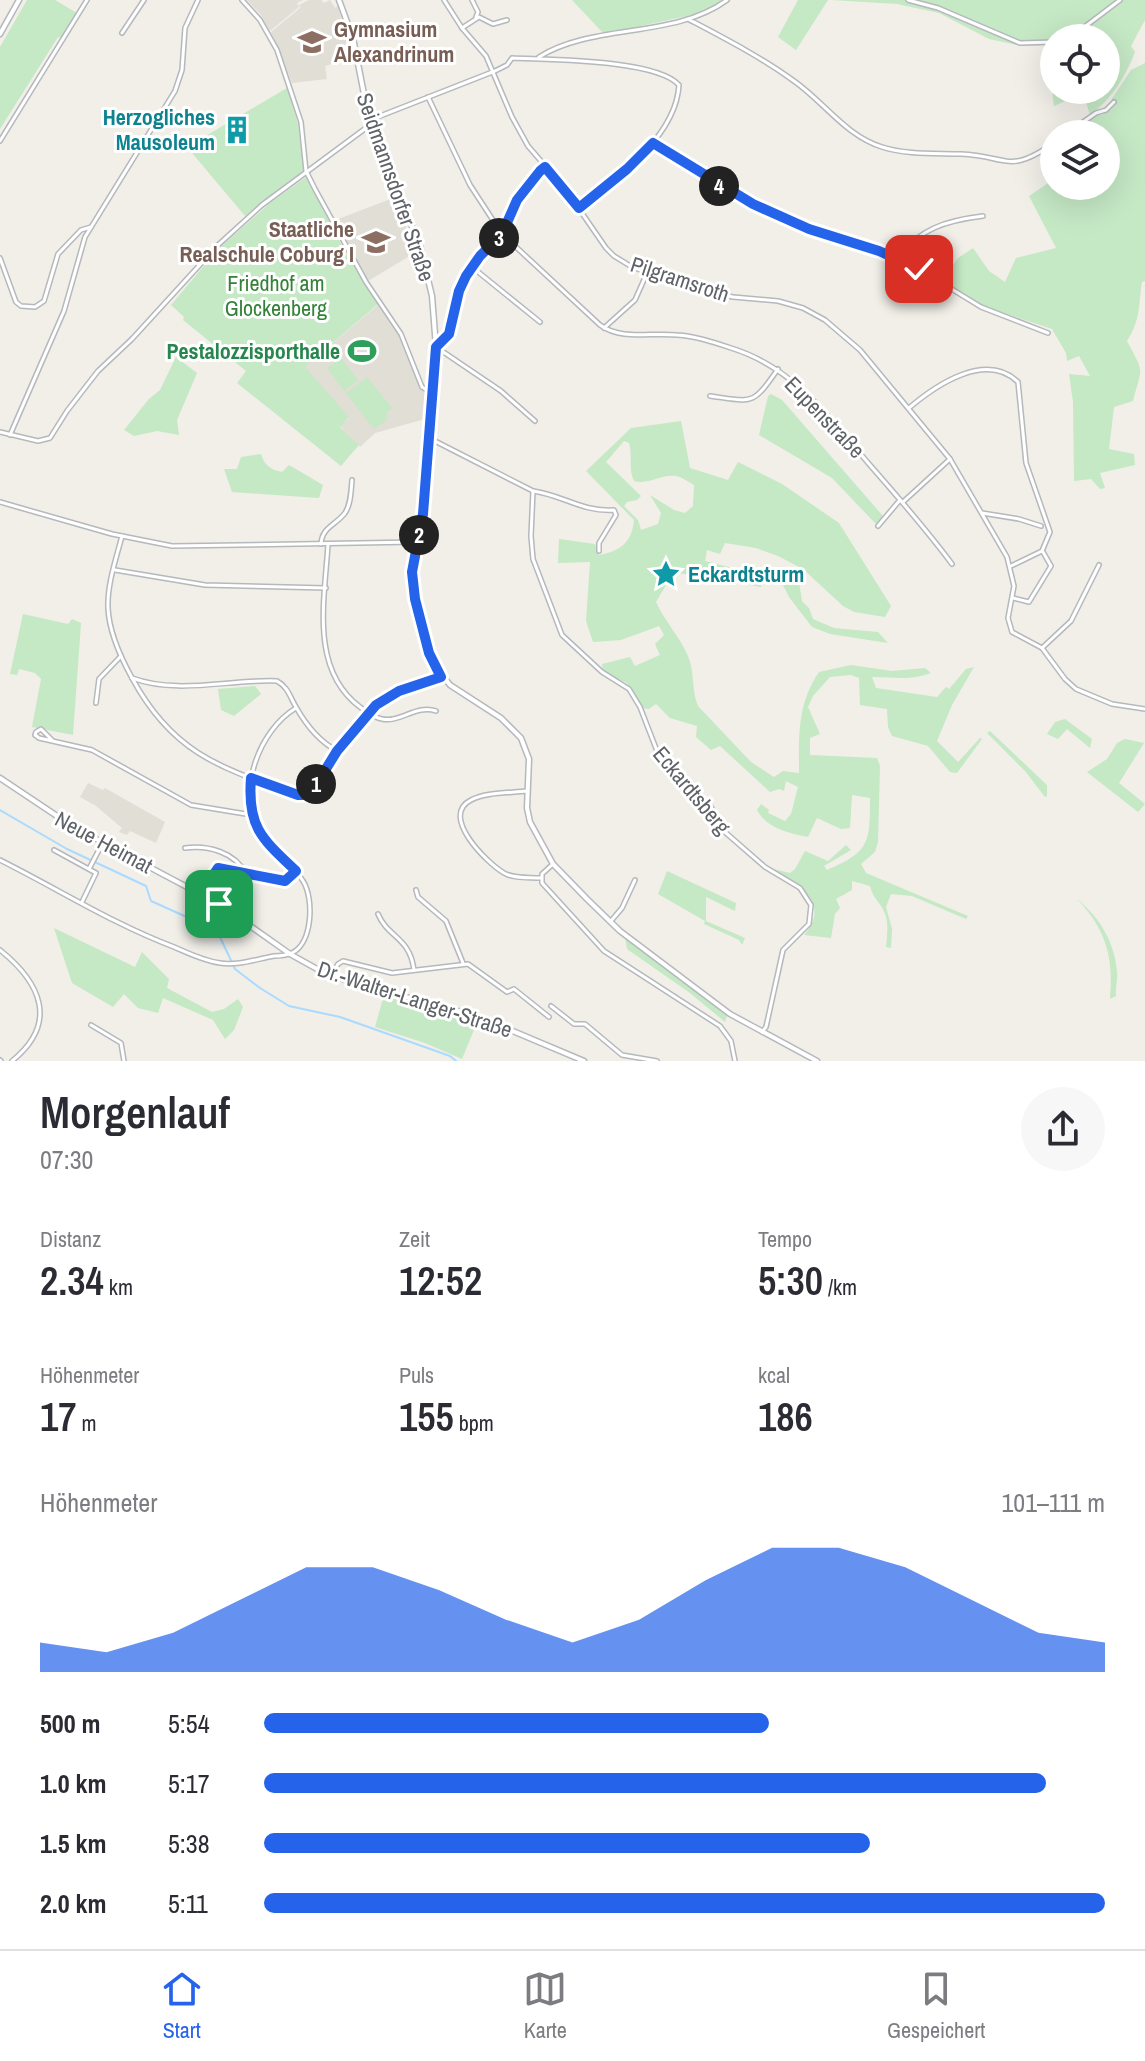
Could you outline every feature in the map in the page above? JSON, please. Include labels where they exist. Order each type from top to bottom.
[{"type":"street","points":[[0,34],[19,0]]},
{"type":"street","points":[[0,141],[87,0]]},
{"type":"street","points":[[122,33],[144,0]]},
{"type":"street","points":[[10,435],[60,320],[81,244],[175,91],[182,70],[185,28],[198,0]]},
{"type":"street","points":[[242,0],[260,20],[277,50],[301,122],[306,171],[366,282],[401,334],[422,387],[432,393]]},
{"type":"street","name":"Seidmannsdorfer Straße","points":[[339,0],[353,38],[370,123],[424,258],[432,296],[436,347],[423,514],[412,572],[415,599],[429,653],[441,677]]},
{"type":"street","name":"Pilgramsroth","points":[[444,0],[462,28],[483,51],[518,130],[606,248],[623,262],[647,273],[714,294],[778,301],[810,312],[857,346],[950,459],[1011,566],[1013,598],[1008,618],[1012,632],[1042,648]]},
{"type":"street","points":[[462,28],[476,17],[478,10],[472,0]]},
{"type":"street","points":[[539,57],[591,38],[630,33],[688,19],[715,9],[727,0]]},
{"type":"street","points":[[908,0],[938,8],[1020,43],[1040,42]]},
{"type":"street","points":[[1088,24],[1120,0]]},
{"type":"street","points":[[476,17],[493,24],[507,20]]},
{"type":"street","points":[[688,19],[781,71],[814,96],[849,130],[882,148],[939,155],[962,154],[1010,163],[1040,152]]},
{"type":"street","points":[[0,432],[38,441],[50,438],[98,371],[244,220],[370,123],[492,72],[507,65],[512,58],[539,57],[651,70],[673,79],[679,85],[675,107],[653,143],[579,208]]},
{"type":"street","points":[[428,97],[470,185],[502,234],[602,326],[635,300],[647,273]]},
{"type":"street","points":[[1086,120],[1112,104]]},
{"type":"street","points":[[653,143],[753,204],[809,229],[894,257],[981,307],[1048,333]]},
{"type":"street","points":[[535,421],[501,391],[436,347],[449,334],[459,291],[472,267],[502,234],[522,191],[545,167]]},
{"type":"street","points":[[894,257],[915,238],[939,224],[983,216]]},
{"type":"street","points":[[0,258],[13,299],[21,306],[35,307],[44,301],[58,254],[81,230],[91,227]]},
{"type":"street","points":[[472,267],[540,322]]},
{"type":"street","name":"Eupenstraße","points":[[602,326],[612,334],[623,336],[657,334],[695,338],[742,351],[778,369],[812,397],[952,564]]},
{"type":"street","points":[[710,396],[751,400],[761,393],[778,369]]},
{"type":"street","points":[[909,408],[934,388],[982,369],[1000,370],[1015,378],[1020,385],[1021,432],[1026,463],[1049,537],[1042,551],[1011,566]]},
{"type":"street","points":[[428,437],[533,491],[548,493],[575,506],[615,511],[616,515],[599,543],[599,551]]},
{"type":"street","points":[[878,526],[901,501],[950,459]]},
{"type":"street","points":[[321,544],[327,528],[346,512],[352,480]]},
{"type":"street","name":"Eckardtsberg","points":[[533,491],[533,559],[562,635],[602,672],[629,689],[640,707],[657,751],[705,801],[733,840],[765,867],[800,888],[811,905],[809,924],[782,953],[766,1027],[762,1032]]},
{"type":"street","points":[[0,502],[122,536],[184,546],[417,542]]},
{"type":"street","points":[[982,513],[1045,527]]},
{"type":"street","points":[[122,536],[108,608],[121,656],[139,692],[158,719],[186,746],[212,763],[305,795],[368,713],[389,696],[441,677],[517,732],[525,744],[529,759],[527,791],[530,822],[553,864],[610,922],[730,1014],[817,1061]]},
{"type":"street","points":[[328,544],[326,588],[322,596],[324,644],[341,687],[368,713],[386,720],[428,708],[436,711]]},
{"type":"street","points":[[1013,598],[1028,603],[1050,568],[1051,563],[1042,551]]},
{"type":"street","points":[[1099,565],[1071,621],[1042,648],[1076,689],[1112,704],[1145,709]]},
{"type":"street","points":[[114,570],[205,585],[326,588]]},
{"type":"street","points":[[96,703],[99,679],[121,656]]},
{"type":"street","points":[[131,678],[148,684],[175,687],[274,681],[285,687],[315,734],[337,751]]},
{"type":"street","points":[[139,692],[148,684]]},
{"type":"street","points":[[0,860],[144,936],[204,959],[228,964],[290,954],[301,942],[311,915],[310,897],[296,871],[269,845],[249,805],[251,778],[269,735],[296,708]]},
{"type":"street","points":[[53,741],[92,750],[191,805],[252,815]]},
{"type":"street","name":"Neue Heimat","points":[[0,778],[41,808],[229,910],[290,954]]},
{"type":"street","points":[[527,791],[470,800],[462,809],[461,822],[476,851],[503,873],[541,878]]},
{"type":"street","points":[[90,867],[102,843]]},
{"type":"street","points":[[185,848],[227,854],[238,861],[246,874]]},
{"type":"street","points":[[54,850],[90,867],[96,875],[82,902]]},
{"type":"street","points":[[541,878],[553,864]]},
{"type":"street","points":[[201,894],[218,868],[285,881],[296,871]]},
{"type":"street","points":[[541,878],[567,913],[604,951],[720,1026],[731,1041],[735,1061]]},
{"type":"street","points":[[610,922],[622,908],[635,880]]},
{"type":"street","points":[[416,890],[418,897],[446,921],[463,963]]},
{"type":"street","points":[[378,914],[383,924],[404,942],[414,970]]},
{"type":"street","points":[[267,957],[274,950],[272,941]]},
{"type":"street","points":[[0,950],[24,972],[41,1007],[33,1042],[12,1061]]},
{"type":"street","name":"Dr.-Walter-Langer-Straße","points":[[290,954],[331,976],[482,1018],[584,1061]]},
{"type":"street","points":[[331,976],[343,961],[392,973],[463,963],[507,992],[514,989],[549,1017]]},
{"type":"street","points":[[551,1006],[574,1024],[585,1024],[622,1055],[657,1061]]},
{"type":"street","points":[[91,1025],[121,1043],[124,1061]]},
{"type":"street","points":[[618,1061],[622,1055]]},
{"type":"shaded area","points":[[247,0],[303,0],[270,31]]},
{"type":"shaded area","name":"Gymnasium Alexandrinum","points":[[309,0],[324,3],[330,0],[335,8],[338,6],[352,58],[325,66],[327,79],[292,83],[271,32],[300,8],[299,5]]},
{"type":"shaded area","name":"Staatliche Realschule Coburg I","points":[[393,198],[408,231],[404,234],[413,254],[368,281],[333,221]]},
{"type":"shaded area","points":[[379,304],[398,332],[426,395],[425,419],[375,433],[360,447],[340,426],[349,418],[304,367]]},
{"type":"shaded area","points":[[88,783],[103,790],[105,788],[165,822],[156,843],[130,831],[127,835],[119,832],[122,828],[80,797]]},
{"type":"green space","points":[[27,0],[55,0],[77,13],[61,38],[58,37],[0,129],[0,47]]},
{"type":"green space","points":[[572,0],[726,0],[696,14],[604,34]]},
{"type":"green space","points":[[798,0],[828,0],[796,50],[778,37]]},
{"type":"green space","points":[[832,0],[1145,0],[1145,20],[1131,46],[1135,52],[1120,82],[1120,24],[1040,24],[1040,45],[1021,46],[989,39],[939,13],[897,4]]},
{"type":"green space","points":[[1145,63],[1145,281],[1142,282],[1137,319],[1127,341],[1139,365],[1140,375],[1133,401],[1114,407],[1109,449],[1134,454],[1135,465],[1100,473],[1105,488],[1100,489],[1091,479],[1074,481],[1073,402],[1069,374],[1090,376],[1079,356],[1067,361],[1066,353],[1052,329],[980,305],[941,282],[958,258],[973,248],[989,271],[1005,282],[1016,258],[1056,248],[1029,196],[1040,189],[1040,200],[1120,200],[1120,120],[1087,120],[1096,114],[1102,115],[1113,104],[1120,104],[1120,86],[1131,70]]},
{"type":"green space","name":"Friedhof am Glockenberg","points":[[287,88],[298,124],[304,171],[245,216],[187,147]]},
{"type":"green space","points":[[1086,104],[1103,104],[1090,115]]},
{"type":"green space","name":"Friedhof am Glockenberg","points":[[306,177],[348,257],[378,304],[324,350],[329,347],[335,355],[325,363],[318,355],[305,367],[349,417],[340,427],[359,445],[341,466],[237,383],[246,371],[183,320],[184,317],[171,305],[218,249],[270,203]]},
{"type":"green space","points":[[176,357],[197,373],[177,420],[179,435],[157,431],[134,436],[124,430],[160,390]]},
{"type":"green space","points":[[341,358],[358,380],[344,391],[327,368]]},
{"type":"green space","points":[[367,377],[392,408],[387,412],[387,420],[374,429],[346,393]]},
{"type":"green space","points":[[771,394],[782,400],[883,516],[879,523],[875,523],[832,478],[759,435]]},
{"type":"green space","points":[[681,421],[690,468],[728,480],[738,462],[782,484],[839,523],[891,606],[885,617],[854,612],[843,606],[803,569],[756,548],[725,543],[720,554],[707,550],[705,561],[764,576],[761,587],[678,573],[672,575],[656,602],[688,656],[698,706],[751,762],[774,777],[783,771],[799,773],[803,708],[819,672],[851,665],[892,671],[925,668],[931,673],[909,678],[872,677],[876,688],[937,697],[946,687],[949,689],[966,669],[974,667],[952,705],[937,741],[958,762],[982,739],[957,773],[950,772],[928,746],[892,736],[887,709],[860,705],[859,678],[851,675],[830,677],[813,696],[808,707],[820,734],[810,738],[810,755],[877,758],[880,766],[878,842],[875,852],[861,864],[866,873],[968,916],[966,919],[912,896],[891,894],[886,907],[892,929],[891,948],[886,947],[887,926],[883,910],[870,886],[852,881],[852,890],[836,899],[840,908],[835,914],[831,938],[804,935],[815,913],[813,903],[800,887],[769,868],[790,873],[805,851],[828,861],[846,845],[851,850],[824,866],[827,870],[852,857],[860,851],[868,835],[870,798],[852,795],[850,828],[841,829],[817,818],[808,837],[779,829],[766,821],[757,810],[761,804],[769,810],[768,813],[785,821],[791,814],[798,787],[786,781],[784,791],[770,792],[720,746],[711,750],[696,737],[697,726],[670,718],[656,704],[649,709],[641,708],[627,683],[603,672],[602,664],[630,657],[635,666],[660,655],[655,644],[664,635],[659,626],[621,640],[593,642],[586,621],[590,562],[558,563],[559,539],[595,544],[599,555],[619,548],[628,540],[634,520],[586,471],[631,428]],"holes":[[[624,441],[629,443],[634,481],[680,477],[694,485],[693,506],[685,513],[650,495],[661,513],[658,524],[641,530],[638,520],[624,506],[641,496],[606,462]]]},
{"type":"green space","points":[[261,454],[271,468],[282,472],[289,465],[323,485],[319,498],[232,492],[224,469],[237,469],[241,457]]},
{"type":"green space","points":[[776,571],[798,576],[802,601],[813,619],[834,628],[878,632],[888,643],[830,634],[812,627],[789,597]]},
{"type":"green space","points":[[23,614],[68,624],[72,619],[81,623],[73,735],[32,727],[41,679],[35,673],[19,669],[17,675],[10,674]]},
{"type":"green space","points":[[255,686],[261,694],[234,716],[221,710],[218,689]]},
{"type":"green space","points":[[1065,719],[1092,739],[1090,748],[1067,729],[1058,739],[1047,734],[1055,722]]},
{"type":"green space","points":[[990,731],[1047,785],[1047,796],[987,733]]},
{"type":"green space","points":[[1125,739],[1144,743],[1119,783],[1145,804],[1138,812],[1087,772],[1107,759],[1117,743]]},
{"type":"green space","points":[[667,871],[736,903],[735,911],[706,897],[706,921],[745,938],[742,945],[739,940],[704,924],[705,921],[658,894]]},
{"type":"green space","points":[[1077,899],[1099,922],[1113,950],[1116,996],[1110,999],[1111,970],[1106,945],[1095,922]]},
{"type":"green space","points":[[54,928],[135,967],[142,952],[169,979],[167,988],[212,1012],[224,1009],[238,999],[243,1007],[234,1030],[225,1039],[213,1020],[163,998],[158,1013],[138,1008],[124,994],[113,1007],[72,983]]},
{"type":"green space","points":[[625,937],[727,1016],[725,1022],[627,949]]},
{"type":"green space","points":[[384,995],[478,1020],[462,1059],[375,1027]]},
{"type":"waterway","points":[[0,810],[67,849],[146,886],[151,901],[209,927],[220,937],[235,969],[289,1006],[340,1017],[450,1056],[456,1061]]},
{"type":"place","name":"Gymnasium Alexandrinum","points":[[312,42]]},
{"type":"place","name":"Herzogliches Mausoleum","points":[[237,130]]},
{"type":"place","name":"Staatliche Realschule Coburg I","points":[[376,242]]},
{"type":"place","name":"Pestalozzisporthalle","points":[[362,351]]},
{"type":"place","name":"Eckardtsturm","points":[[666,574]]},
{"type":"route","points":[[219,904],[201,894],[218,868],[285,881],[296,871],[269,845],[255,823],[249,805],[251,778],[305,795],[376,705],[399,691],[441,677],[429,653],[415,599],[412,572],[423,514],[436,347],[449,334],[459,291],[466,276],[502,234],[522,191],[540,171],[545,167],[579,208],[653,143],[716,184],[781,218],[879,251],[919,269]]}]
